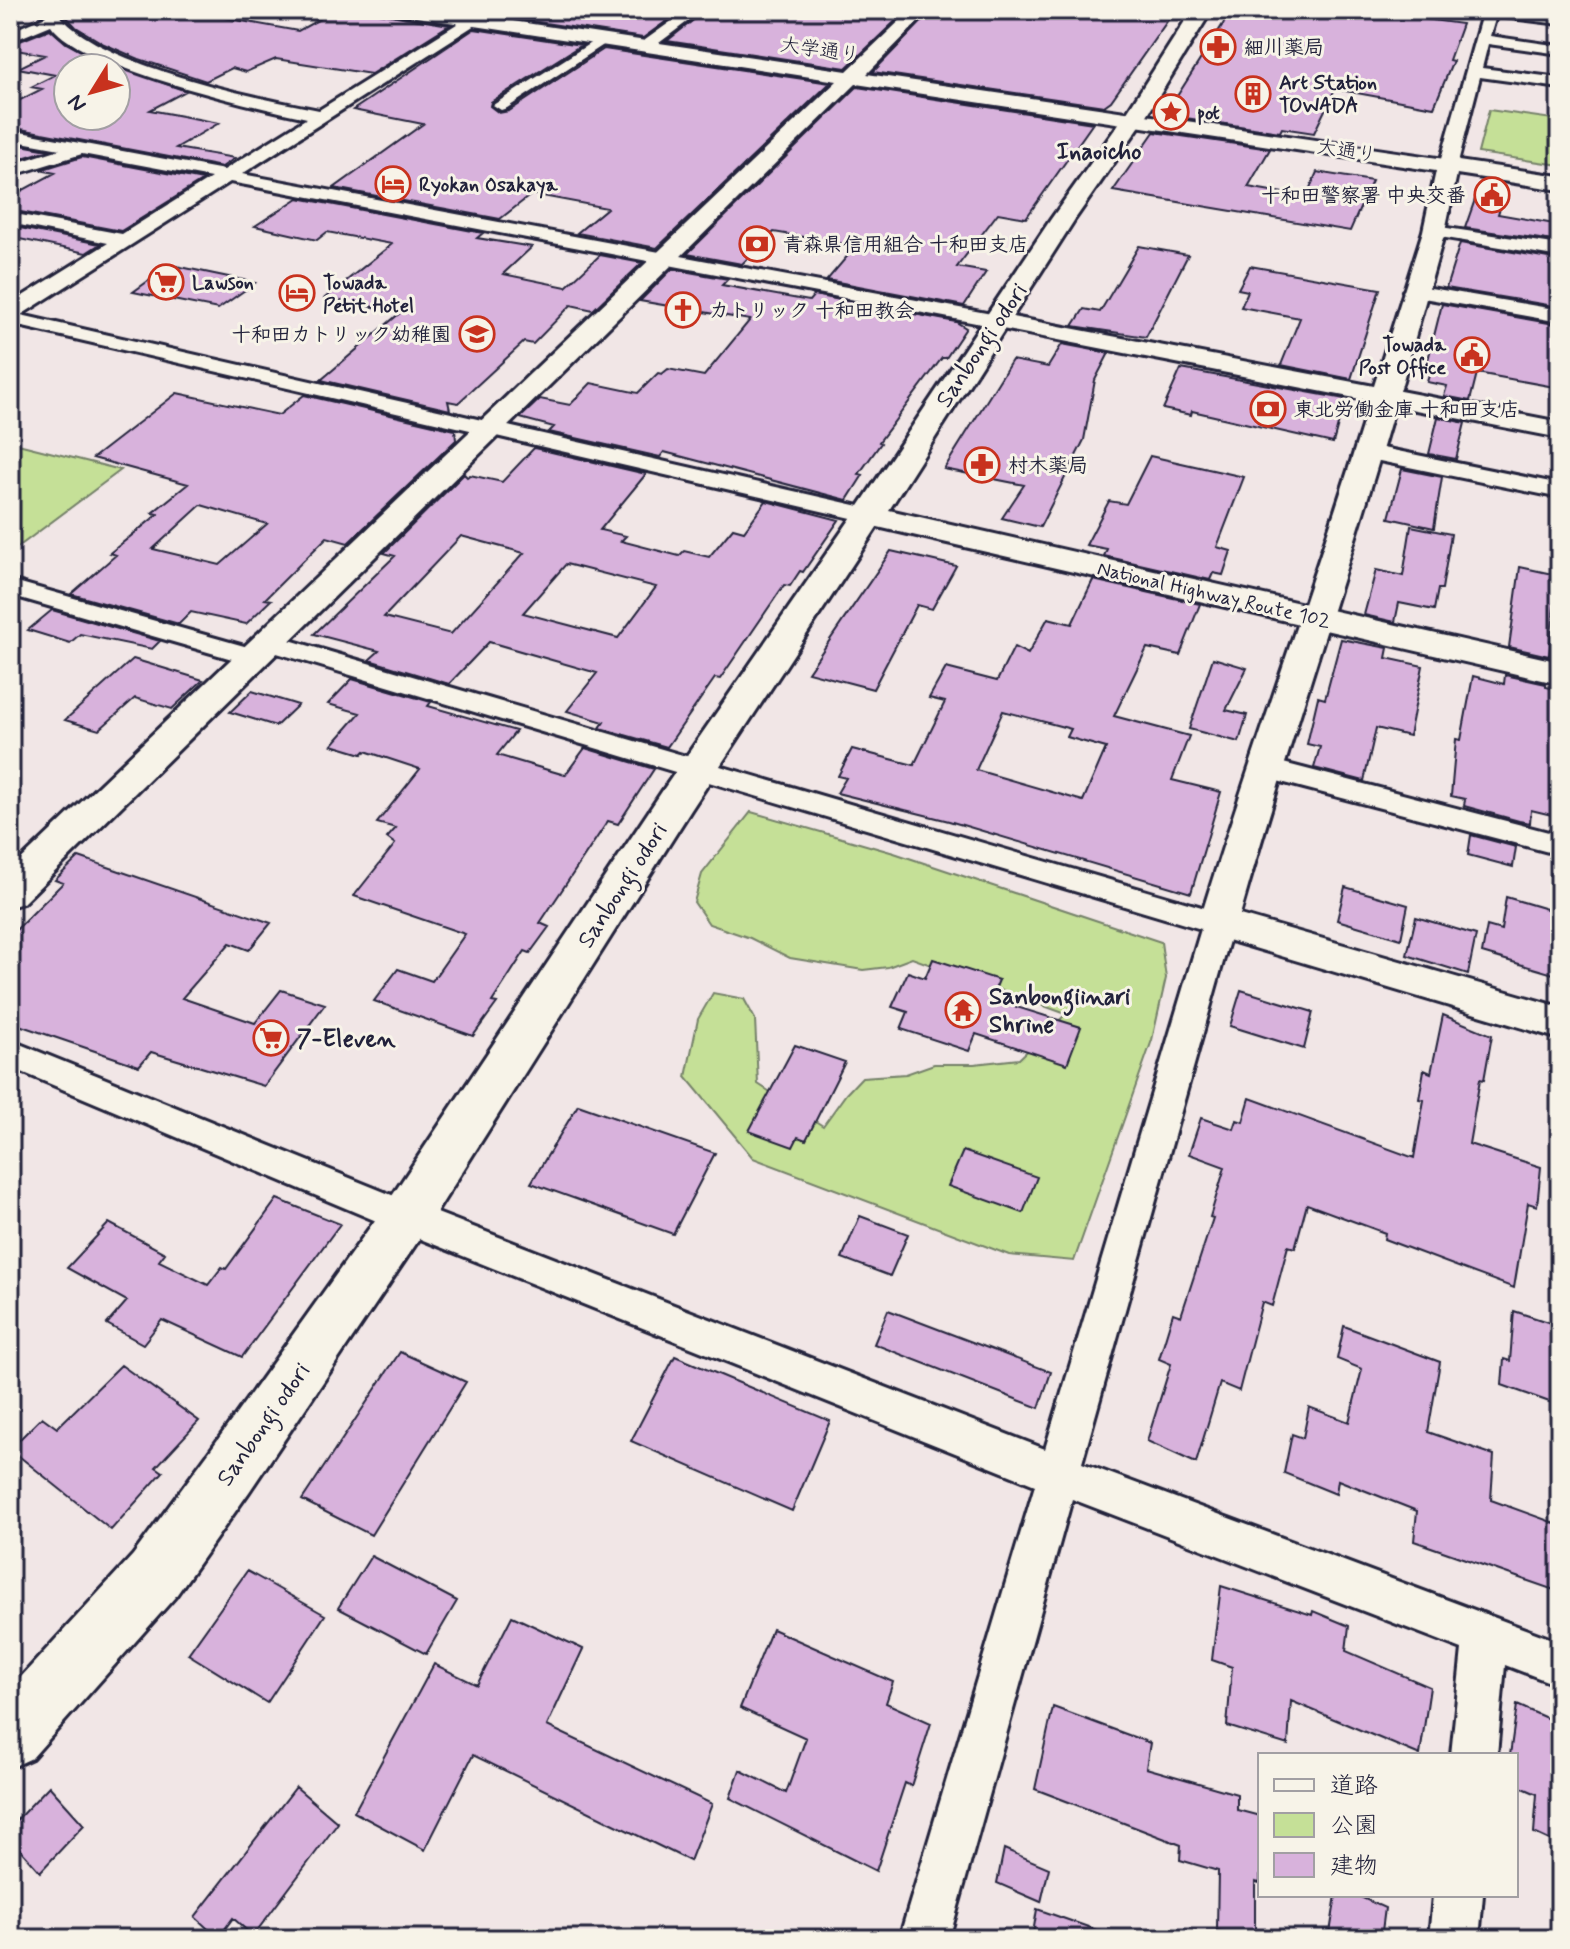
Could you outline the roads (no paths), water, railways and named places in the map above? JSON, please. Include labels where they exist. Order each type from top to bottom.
[{"type":"main road","name":"Sanbongi odori","points":[[10,1736],[154,1576],[406,1217],[698,768],[1135,117],[1202,10]]},
{"type":"main road","name":"National Highway Route 102","points":[[869,515],[1560,673]]},
{"type":"street","name":"大学通り","points":[[403,10],[480,15],[646,46],[1135,117]]},
{"type":"street","points":[[646,46],[696,10]]},
{"type":"street","points":[[10,893],[921,10]]},
{"type":"street","points":[[1481,10],[1560,20]]},
{"type":"street","points":[[924,1939],[1264,768],[1316,617],[1368,452],[1413,291],[1434,231],[1472,71],[1490,10]]},
{"type":"street","points":[[10,38],[50,15],[80,43],[138,66],[232,95],[323,116]]},
{"type":"street","points":[[10,316],[123,240],[228,177],[480,15]]},
{"type":"street","points":[[501,105],[603,39]]},
{"type":"street","points":[[1483,39],[1560,50]]},
{"type":"street","points":[[1472,71],[1560,83]]},
{"type":"street","name":"大通り","points":[[1135,117],[1560,183]]},
{"type":"street","points":[[10,135],[1560,430]]},
{"type":"street","points":[[10,171],[81,149]]},
{"type":"street","points":[[10,218],[123,240]]},
{"type":"street","points":[[1434,231],[1560,251]]},
{"type":"street","points":[[1413,291],[1560,316]]},
{"type":"street","points":[[10,316],[869,515]]},
{"type":"street","points":[[1368,452],[1560,491]]},
{"type":"street","points":[[10,587],[261,650],[698,768],[1560,1023]]},
{"type":"street","points":[[1264,768],[1560,845]]},
{"type":"street","points":[[10,1053],[406,1217],[1059,1474],[1560,1664]]},
{"type":"street","points":[[1474,1753],[1486,1636]]},
{"type":"street","points":[[1454,1939],[1458,1897]]},
{"type":"place","name":"細川薬局","points":[[1218,47]]},
{"type":"place","name":"Art Station TOWADA","points":[[1253,94]]},
{"type":"place","name":"pot","points":[[1171,112]]},
{"type":"place","name":"Ryokan Osakaya","points":[[393,184]]},
{"type":"place","name":"十和田警察署 中央交番","points":[[1492,195]]},
{"type":"place","name":"青森県信用組合 十和田支店","points":[[757,244]]},
{"type":"place","name":"Lawson","points":[[166,282]]},
{"type":"place","name":"Towada Petit Hotel","points":[[297,293]]},
{"type":"place","name":"カトリック 十和田教会","points":[[683,310]]},
{"type":"place","name":"十和田カトリック幼稚園","points":[[477,334]]},
{"type":"place","name":"Towada Post Office","points":[[1472,355]]},
{"type":"place","name":"東北労働金庫 十和田支店","points":[[1268,409]]},
{"type":"place","name":"村木薬局","points":[[982,465]]},
{"type":"place","name":"Sanbongiinari Shrine","points":[[963,1010]]},
{"type":"place","name":"7-Eleven","points":[[271,1038]]},
{"type":"district","name":"Inaoicho","points":[[1099,151]]}]
